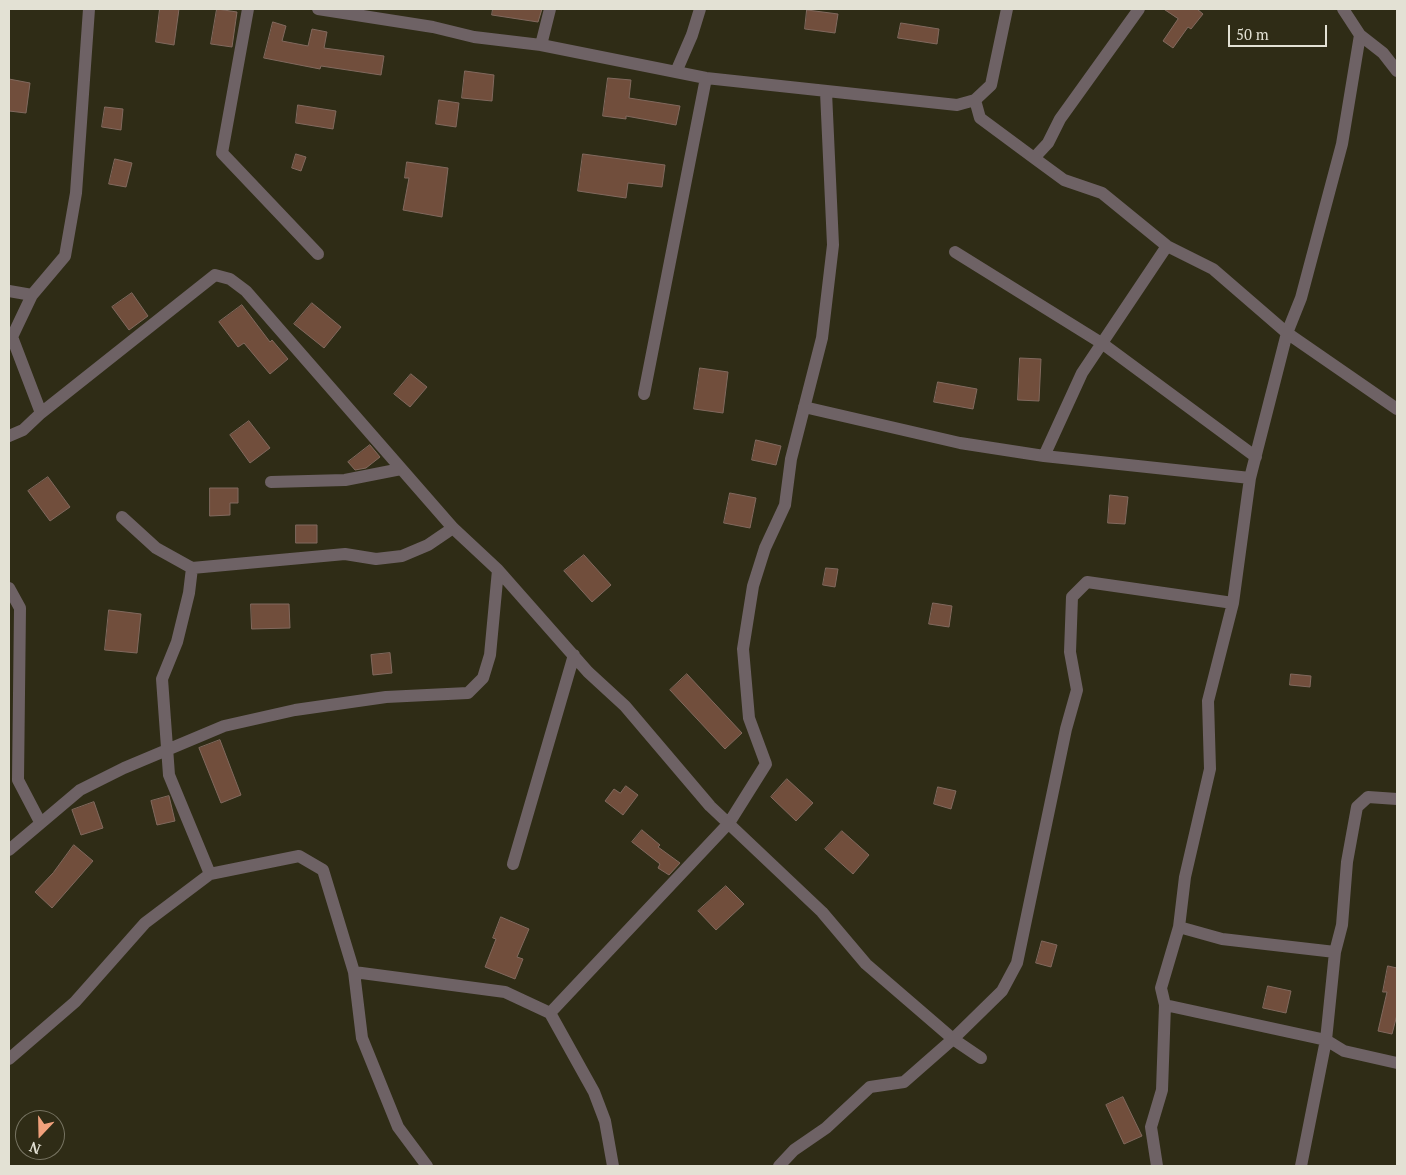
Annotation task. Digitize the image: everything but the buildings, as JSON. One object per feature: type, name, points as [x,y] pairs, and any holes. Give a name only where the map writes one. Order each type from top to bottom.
[{"type":"street","points":[[41,414],[12,337],[32,295],[65,256],[76,194],[89,9]]},
{"type":"street","points":[[248,9],[222,153],[318,254]]},
{"type":"street","points":[[318,9],[397,15],[474,37],[541,45],[706,78],[957,105],[975,100],[991,85],[1007,9]]},
{"type":"street","points":[[541,45],[550,9]]},
{"type":"street","points":[[676,72],[692,35],[700,9]]},
{"type":"street","points":[[1034,158],[1048,143],[1060,119],[1139,9]]},
{"type":"street","points":[[1343,9],[1360,35],[1384,53],[1397,71]]},
{"type":"street","points":[[1157,1166],[1151,1126],[1162,1090],[1165,1005],[1161,988],[1179,927],[1184,877],[1210,769],[1208,701],[1233,603],[1250,478],[1287,333],[1301,298],[1342,144],[1360,35]]},
{"type":"street","points":[[644,394],[706,78]]},
{"type":"street","points":[[550,1013],[729,823],[766,764],[749,718],[743,649],[754,586],[765,548],[784,505],[791,459],[822,338],[833,245],[826,92]]},
{"type":"street","points":[[975,100],[980,118],[1064,180],[1102,193],[1167,246],[1213,268],[1287,333],[1397,409]]},
{"type":"street","points":[[1044,456],[1082,373],[1167,246]]},
{"type":"street","points":[[955,252],[1103,344],[1256,457]]},
{"type":"street","points":[[9,436],[23,430],[215,275],[230,279],[246,291],[453,528],[498,570],[574,655],[625,706],[710,806],[822,912],[866,964],[953,1039],[981,1058]]},
{"type":"street","points":[[9,291],[32,295]]},
{"type":"street","points":[[804,407],[960,443],[1044,456],[1250,478]]},
{"type":"street","points":[[271,482],[345,480],[401,470]]},
{"type":"street","points":[[122,517],[156,548],[192,568],[345,554],[376,559],[402,556],[428,544],[453,528]]},
{"type":"street","points":[[192,568],[189,593],[177,642],[162,679],[169,775],[210,874]]},
{"type":"street","points":[[9,850],[80,790],[124,768],[224,726],[295,710],[386,697],[468,693],[482,678],[490,655],[498,570]]},
{"type":"street","points":[[779,1166],[794,1150],[826,1128],[870,1087],[904,1082],[953,1039],[1002,991],[1017,963],[1066,729],[1077,690],[1070,652],[1072,597],[1087,582],[1233,603]]},
{"type":"street","points":[[9,588],[20,608],[18,780],[40,822]]},
{"type":"street","points":[[9,617],[20,608]]},
{"type":"street","points":[[513,864],[574,655]]},
{"type":"street","points":[[1301,1166],[1326,1040],[1334,952],[1342,924],[1347,862],[1357,807],[1368,796],[1397,799]]},
{"type":"street","points":[[9,1059],[75,1002],[145,922],[210,874],[299,856],[322,870],[354,972],[362,1038],[398,1127],[427,1166]]},
{"type":"street","points":[[1179,927],[1222,939],[1334,952]]},
{"type":"street","points":[[354,972],[505,992],[550,1013],[594,1092],[605,1122],[613,1166]]},
{"type":"street","points":[[1165,1005],[1326,1040],[1344,1051],[1397,1063]]}]
